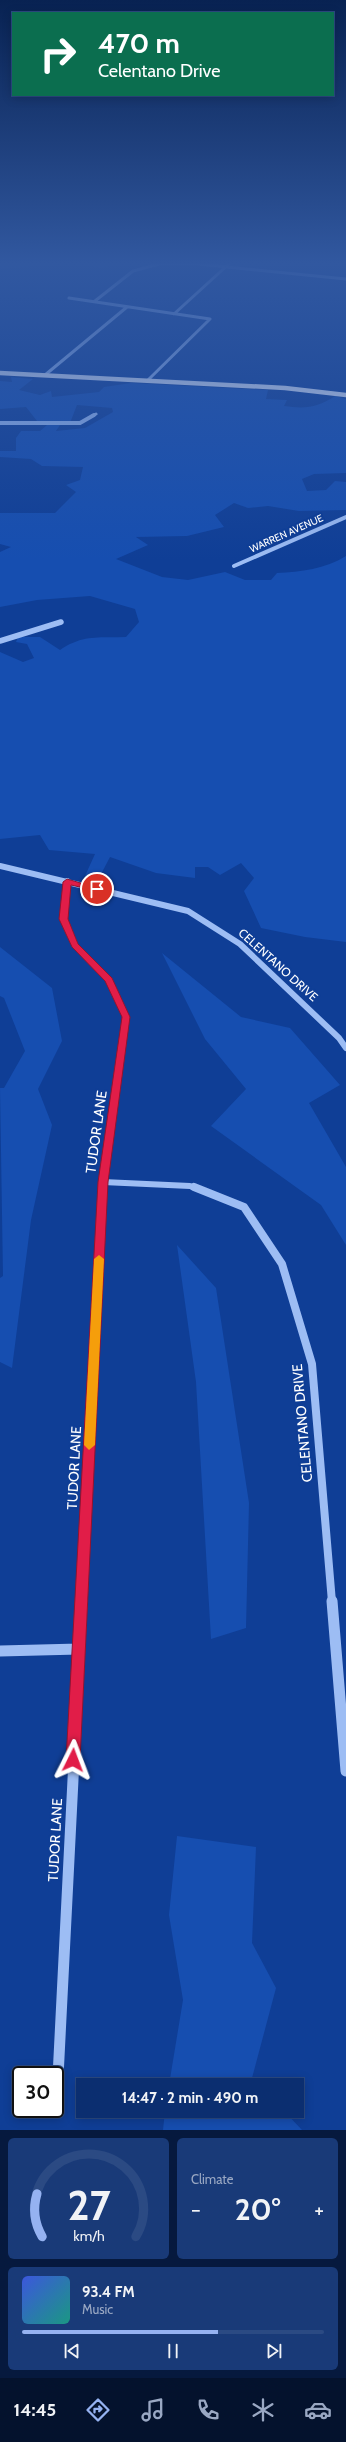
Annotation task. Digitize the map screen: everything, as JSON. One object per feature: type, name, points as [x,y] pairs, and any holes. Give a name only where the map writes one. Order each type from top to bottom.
[{"type":"main road","points":[[0,373],[285,388],[346,395]]},
{"type":"street","points":[[45,375],[61,361]]},
{"type":"street","points":[[146,380],[166,361]]},
{"type":"street","points":[[0,423],[80,423],[96,414]]},
{"type":"street","name":"WARREN AVENUE","points":[[234,566],[346,517]]},
{"type":"street","points":[[0,641],[61,622]]},
{"type":"street","name":"CELENTANO DRIVE","points":[[0,866],[188,911],[240,944],[339,1038],[346,1048]]},
{"type":"street","name":"TUDOR LANE","points":[[59,2066],[103,1182],[126,1017],[109,980],[75,945],[64,919],[67,882]]},
{"type":"street","name":"CELENTANO DRIVE","points":[[103,1182],[190,1186],[244,1207],[282,1264],[312,1364],[346,1771]]},
{"type":"street","points":[[0,1651],[79,1648]]},
{"type":"shaded area","points":[[11,377],[33,379],[19,390],[40,395],[51,391],[52,397],[99,392],[104,387],[131,383],[268,390],[266,399],[287,400],[284,406],[291,407],[311,407],[335,396],[346,399],[346,473],[314,474],[302,479],[307,491],[326,490],[335,481],[346,482],[346,510],[299,511],[268,506],[248,508],[234,503],[215,515],[224,527],[187,536],[136,537],[148,545],[116,559],[162,577],[188,580],[225,572],[245,580],[271,580],[277,573],[313,569],[330,564],[346,556],[346,942],[305,937],[261,928],[244,891],[254,878],[241,863],[220,875],[208,867],[195,867],[195,878],[156,873],[110,857],[99,878],[85,876],[95,854],[49,850],[40,835],[0,839],[0,652],[23,662],[34,658],[27,644],[16,642],[18,637],[40,637],[60,650],[76,641],[84,639],[100,637],[126,637],[139,622],[135,609],[90,596],[37,600],[0,607],[0,552],[11,547],[0,544],[0,513],[55,513],[76,492],[66,485],[80,480],[83,467],[42,466],[31,459],[0,457],[0,451],[16,451],[16,438],[21,431],[40,431],[47,425],[60,425],[56,431],[85,428],[113,412],[112,408],[77,405],[70,423],[37,421],[26,407],[0,409],[0,381],[12,382]]},
{"type":"shaded area","points":[[0,947],[52,988],[62,1041],[38,1089],[52,1125],[31,1220],[12,1368],[0,1362],[0,1278],[3,1276],[0,1088],[4,1088],[25,1051],[4,998],[0,996]]},
{"type":"shaded area","points":[[162,953],[241,1017],[290,1028],[340,1085],[309,1103],[346,1167],[346,1245],[321,1205],[211,1126],[246,1089],[205,1039]]},
{"type":"shaded area","points":[[177,1245],[216,1288],[249,1503],[246,1628],[211,1639],[196,1382]]},
{"type":"shaded area","points":[[177,1836],[256,1847],[252,1943],[276,1988],[252,2078],[170,2078],[183,2000],[169,1915]]},
{"type":"shaded area","points":[[164,2118],[291,2118],[302,2130],[163,2130]]},
{"type":"slow traffic","points":[[89,1445],[99,1259]]},
{"type":"route","points":[[73,1760],[103,1182],[126,1017],[109,980],[75,945],[64,919],[67,882],[97,889]]}]
